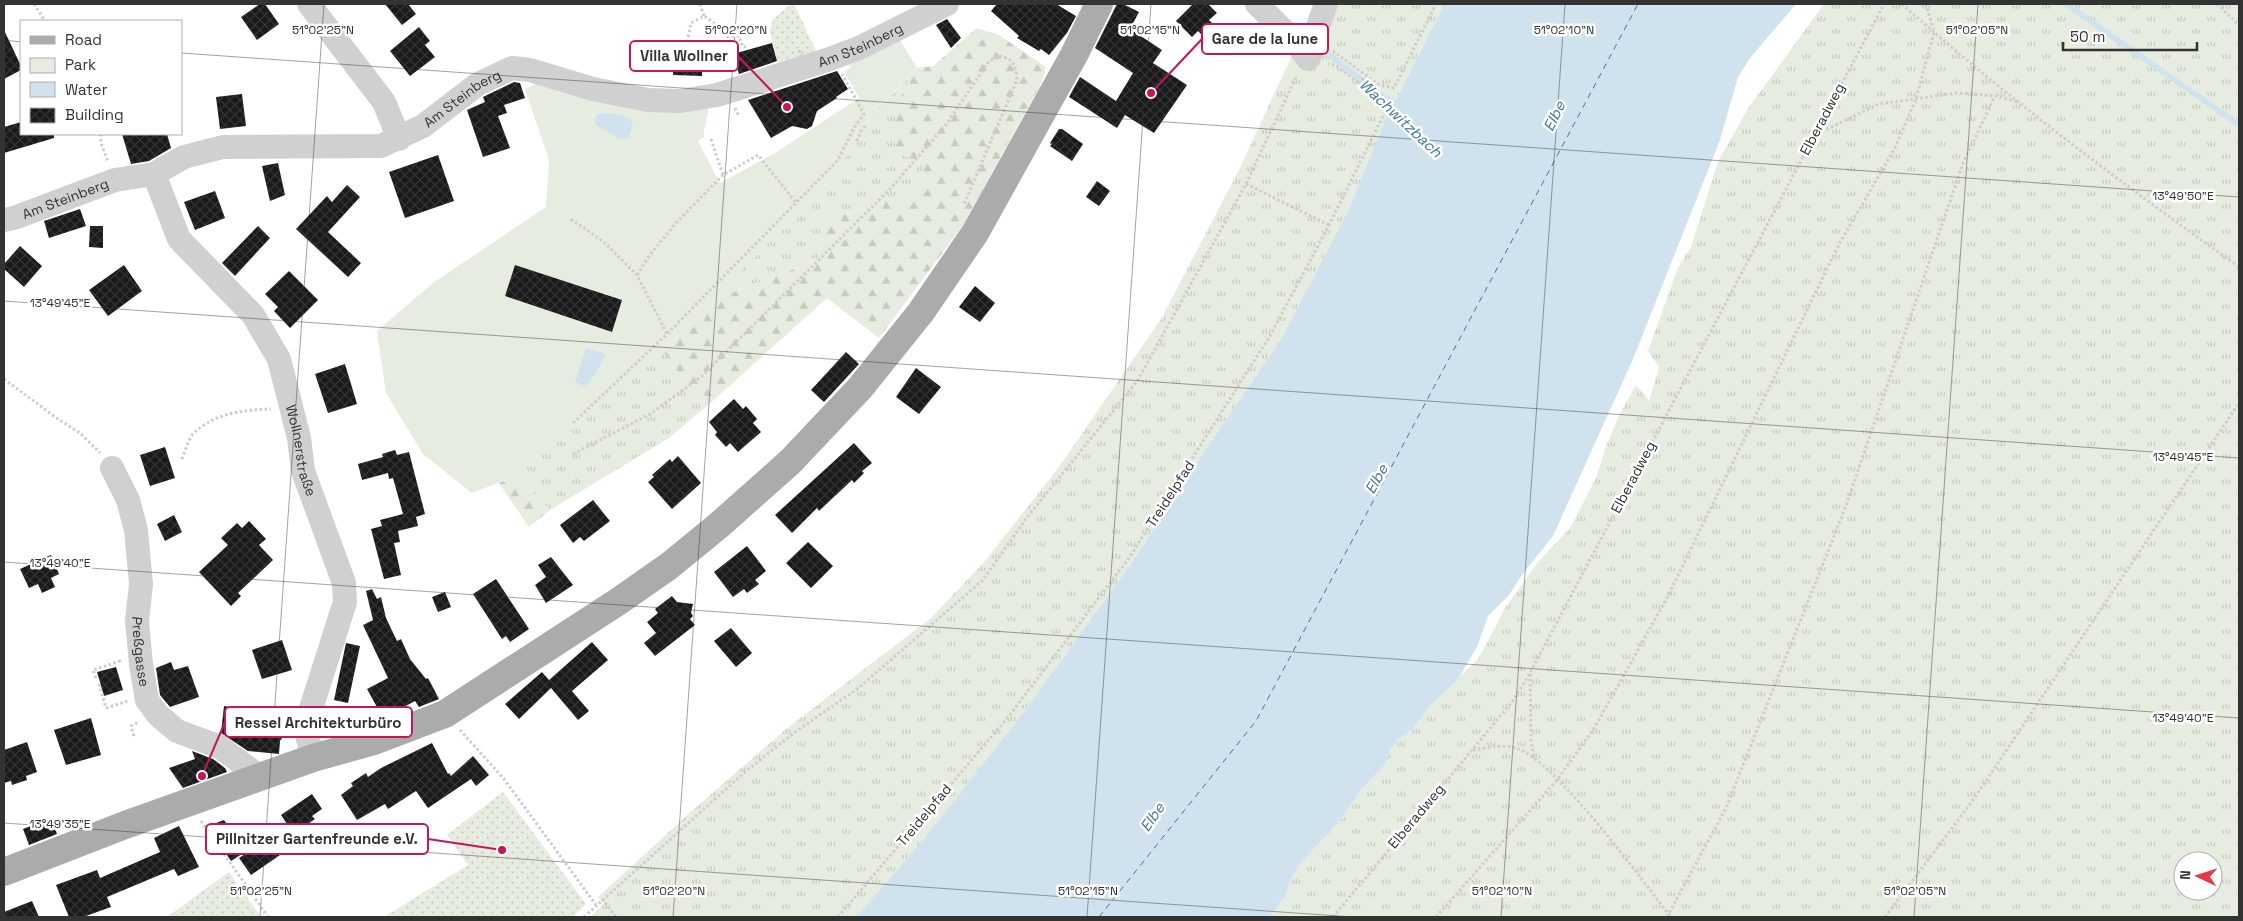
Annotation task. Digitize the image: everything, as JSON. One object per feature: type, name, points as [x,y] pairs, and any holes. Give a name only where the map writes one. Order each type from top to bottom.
[{"type":"main road","points":[[4,872],[260,777],[314,758],[374,741],[445,714],[619,601],[669,566],[718,526],[790,462],[860,388],[921,312],[975,233],[1074,55],[1098,4]]},
{"type":"street","points":[[309,4],[384,102],[399,139]]},
{"type":"street","name":"Am Steinberg","points":[[4,220],[14,218],[115,180],[154,174],[184,157],[223,147],[381,146],[423,126],[478,84],[512,68],[530,70],[593,89],[639,98],[680,101],[717,95],[859,48],[947,4]]},
{"type":"street","points":[[1257,4],[1297,44],[1313,50],[1317,29],[1326,4]]},
{"type":"street","name":"Wollnerstraße","points":[[154,174],[179,239],[253,315],[279,359],[299,438],[304,470],[344,583],[345,602],[308,718],[307,735],[314,758]]},
{"type":"street","name":"Preßgasse","points":[[112,468],[128,500],[136,530],[141,584],[138,621],[141,664],[147,700],[158,715],[178,731],[220,747],[260,777]]},
{"type":"path","points":[[34,4],[44,20]]},
{"type":"path","points":[[700,4],[704,16],[727,37],[739,36],[743,47],[749,46]]},
{"type":"path","points":[[584,917],[745,772],[794,732],[856,690],[983,580],[1025,520],[1138,380],[1246,184],[1300,68],[1313,50],[1366,76],[1379,86],[1394,88],[1436,4]]},
{"type":"path","name":"Elberadweg","points":[[1333,917],[1512,702],[1530,674],[1812,136],[1884,4]]},
{"type":"path","points":[[1902,4],[2109,173],[2239,267]]},
{"type":"path","points":[[1436,917],[1557,780],[1594,727],[1668,596],[1840,244],[1894,150],[1916,99],[1934,32],[1926,4]]},
{"type":"path","points":[[2218,5],[2239,25]]},
{"type":"path","points":[[687,42],[691,23],[704,16]]},
{"type":"path","points":[[799,50],[806,72]]},
{"type":"path","name":"Treidelpfad","points":[[838,917],[1009,716],[1129,558],[1271,334],[1329,225],[1387,108],[1335,65],[1313,50]]},
{"type":"path","points":[[573,454],[650,414],[701,377],[891,188],[945,126],[990,61],[1000,56],[1009,58],[1016,66],[1017,80],[961,210]]},
{"type":"path","points":[[572,422],[667,334],[797,204],[838,160],[854,128],[864,114],[841,73]]},
{"type":"path","points":[[1359,84],[1366,76]]},
{"type":"path","points":[[1812,136],[1879,104],[1957,93],[1995,96],[2021,103]]},
{"type":"path","points":[[1473,750],[1496,746],[1516,748],[1534,758],[1579,803],[1634,868],[1669,917],[1726,808],[1748,753],[1846,506],[1963,163],[1995,96]]},
{"type":"path","points":[[857,141],[867,125]]},
{"type":"path","points":[[854,128],[861,132]]},
{"type":"path","points":[[101,135],[101,143]]},
{"type":"path","points":[[711,139],[723,175]]},
{"type":"path","points":[[637,275],[649,256],[676,224],[723,175],[758,155],[797,204]]},
{"type":"path","points":[[1246,184],[1329,225]]},
{"type":"path","points":[[571,219],[604,242],[637,275],[667,334]]},
{"type":"path","points":[[4,379],[80,433],[95,447],[112,468]]},
{"type":"path","points":[[1885,917],[1971,803],[2239,404]]},
{"type":"path","points":[[182,460],[192,435],[217,417],[247,410],[291,409]]},
{"type":"path","points":[[96,678],[93,670],[120,661],[120,663]]},
{"type":"path","points":[[1530,674],[1531,740],[1534,758]]},
{"type":"path","points":[[98,684],[106,708],[131,700]]},
{"type":"path","points":[[445,714],[504,779],[596,905]]},
{"type":"path","points":[[134,736],[131,726],[137,724]]},
{"type":"path","points":[[188,803],[268,917]]},
{"type":"path","points":[[602,900],[616,917]]},
{"type":"green space","points":[[791,4],[794,4],[816,51],[778,63],[770,32],[773,19]]},
{"type":"green space","points":[[1316,4],[1444,4],[1396,100],[1377,89],[1375,91],[1391,108],[1347,213],[1281,339],[1130,565],[1023,713],[918,846],[856,917],[590,917],[604,903],[598,897],[693,810],[786,729],[931,618],[985,561],[1059,467],[1161,319],[1238,172]]},
{"type":"green space","points":[[1824,4],[2239,4],[2239,917],[1269,917],[1285,897],[1291,879],[1300,864],[1339,822],[1362,789],[1386,763],[1391,748],[1399,739],[1412,730],[1432,704],[1479,658],[1505,608],[1539,561],[1570,528],[1596,478],[1607,444],[1620,414],[1636,385],[1649,401],[1659,367],[1648,351],[1678,268],[1691,247],[1718,162],[1747,110]]},
{"type":"green space","points":[[977,28],[999,35],[1046,67],[1042,82],[963,225],[879,338],[827,298],[715,399],[693,392],[663,351],[711,301],[819,259],[827,217],[861,211],[887,199],[912,205],[925,163],[900,155],[892,135],[898,105],[909,77],[917,68],[933,66]]},
{"type":"green space","points":[[898,37],[917,68],[858,129],[844,162],[823,187],[822,194],[814,202],[809,201],[663,351],[516,476],[472,493],[423,454],[386,393],[377,331],[433,283],[546,207],[549,160],[525,89],[538,83],[708,102],[704,137],[698,141],[720,183],[775,153],[859,98],[844,71],[851,68],[847,61]]},
{"type":"green space","points":[[909,77],[898,105],[925,163],[912,206],[887,199],[861,211],[827,217],[819,259],[711,301],[809,201],[814,202],[823,187],[844,162],[858,129]]},
{"type":"green space","points":[[663,351],[693,392],[715,399],[669,438],[550,510],[516,476]]},
{"type":"green space","points":[[516,476],[550,510],[529,527],[499,483]]},
{"type":"green space","points":[[503,792],[586,904],[573,917],[384,917],[468,865],[447,835]]},
{"type":"green space","points":[[229,872],[261,917],[167,917]]},
{"type":"water","name":"Elbe","points":[[1444,4],[1796,4],[1750,58],[1738,77],[1720,140],[1633,359],[1553,536],[1522,575],[1509,595],[1488,616],[1477,647],[1458,679],[1432,704],[1412,730],[1399,739],[1391,748],[1386,763],[1362,789],[1339,822],[1300,864],[1291,879],[1285,897],[1269,917],[856,917],[918,846],[1023,713],[1130,565],[1281,339],[1347,213],[1390,109],[1375,92],[1377,89],[1396,100]]},
{"type":"water","points":[[604,113],[628,117],[631,120],[633,123],[629,138],[620,139],[596,125],[595,119],[597,115]]},
{"type":"water","points":[[586,348],[606,354],[594,376],[585,386],[575,382]]},
{"type":"building","points":[[260,4],[265,4],[279,24],[257,40],[241,17]]},
{"type":"building","points":[[385,4],[408,4],[416,14],[402,25]]},
{"type":"building","points":[[997,4],[1056,4],[1076,16],[1067,33],[1049,55],[1041,49],[1039,51],[1017,38],[1019,36],[991,11]]},
{"type":"building","points":[[1117,4],[1123,4],[1139,12],[1130,29],[1162,50],[1153,63],[1187,85],[1154,133],[1125,115],[1117,128],[1069,97],[1080,77],[1116,101],[1133,73],[1095,48]]},
{"type":"building","points":[[1193,4],[1208,4],[1217,13],[1209,20],[1213,24],[1202,35],[1198,31],[1192,37],[1176,21]]},
{"type":"building","points":[[947,19],[961,38],[951,48],[936,25]]},
{"type":"building","points":[[419,27],[430,41],[425,45],[435,57],[410,76],[390,51]]},
{"type":"building","points":[[4,30],[20,64],[20,71],[4,79]]},
{"type":"building","points":[[674,41],[703,42],[702,76],[673,75]]},
{"type":"building","points":[[772,43],[777,61],[739,74],[733,54]]},
{"type":"building","points":[[837,71],[848,89],[817,111],[812,126],[807,129],[792,126],[771,138],[748,100]]},
{"type":"building","points":[[514,82],[520,83],[525,98],[504,105],[507,113],[498,116],[510,148],[483,157],[467,110],[485,102],[483,97]]},
{"type":"building","points":[[242,94],[246,126],[220,129],[216,97]]},
{"type":"building","points":[[20,122],[20,135],[54,135],[54,138],[4,153],[4,127]]},
{"type":"building","points":[[1059,129],[1062,129],[1083,144],[1072,161],[1050,146]]},
{"type":"building","points":[[122,135],[167,135],[171,148],[149,161],[131,164]]},
{"type":"building","points":[[438,155],[454,201],[405,218],[389,172]]},
{"type":"building","points":[[278,163],[285,195],[270,201],[262,166]]},
{"type":"building","points":[[1097,181],[1110,191],[1099,206],[1086,197]]},
{"type":"building","points":[[347,185],[360,197],[328,232],[361,263],[348,277],[296,229],[327,196],[332,202]]},
{"type":"building","points":[[215,191],[225,218],[195,230],[184,202]]},
{"type":"building","points":[[80,209],[86,226],[49,238],[44,221]]},
{"type":"building","points":[[90,226],[103,226],[103,248],[89,247]]},
{"type":"building","points":[[258,226],[270,238],[235,276],[222,263]]},
{"type":"building","points":[[20,246],[42,266],[24,287],[4,269],[4,264]]},
{"type":"building","points":[[124,265],[142,291],[108,316],[89,290]]},
{"type":"building","points":[[515,265],[622,300],[612,332],[505,296]]},
{"type":"building","points":[[289,271],[318,300],[290,328],[274,311],[278,307],[265,294]]},
{"type":"building","points":[[975,286],[995,303],[980,322],[959,307]]},
{"type":"building","points":[[846,352],[859,364],[824,402],[811,390]]},
{"type":"building","points":[[345,364],[357,404],[328,413],[315,374]]},
{"type":"building","points":[[916,368],[941,387],[919,414],[896,397]]},
{"type":"building","points":[[734,399],[743,409],[746,406],[757,419],[753,423],[761,432],[738,452],[730,443],[726,447],[715,435],[717,432],[709,422]]},
{"type":"building","points":[[854,443],[872,463],[862,471],[864,473],[854,483],[852,480],[819,511],[817,508],[792,533],[775,515]]},
{"type":"building","points":[[165,447],[175,478],[150,486],[140,455]]},
{"type":"building","points":[[395,450],[397,455],[409,452],[425,514],[416,517],[418,526],[398,531],[400,542],[394,543],[401,575],[384,579],[371,529],[382,526],[380,520],[403,514],[393,478],[389,479],[388,473],[362,480],[358,464],[383,457],[382,454]]},
{"type":"building","points":[[678,456],[701,483],[672,509],[648,482],[654,477],[652,475],[670,459],[672,462]]},
{"type":"building","points":[[593,500],[610,521],[584,541],[580,537],[573,543],[560,525]]},
{"type":"building","points":[[174,515],[182,532],[165,541],[157,524]]},
{"type":"building","points":[[249,521],[266,539],[259,545],[273,560],[238,593],[241,596],[231,606],[199,572],[228,545],[221,538],[237,523],[242,528]]},
{"type":"building","points":[[808,542],[833,566],[811,588],[786,563]]},
{"type":"building","points":[[747,546],[766,571],[755,580],[759,584],[747,593],[744,589],[733,597],[714,572]]},
{"type":"building","points":[[51,555],[59,574],[51,578],[55,587],[42,593],[38,584],[29,588],[20,569]]},
{"type":"building","points":[[551,557],[573,585],[546,603],[535,585],[546,577],[538,565]]},
{"type":"building","points":[[496,579],[529,629],[510,642],[506,636],[502,639],[473,594]]},
{"type":"building","points":[[372,589],[377,599],[381,597],[386,618],[397,641],[401,639],[410,659],[426,679],[428,678],[439,699],[419,707],[415,701],[383,718],[367,689],[388,678],[363,625],[373,620],[366,591]]},
{"type":"building","points":[[445,592],[451,607],[438,612],[432,597]]},
{"type":"building","points":[[672,596],[677,602],[693,604],[691,613],[693,616],[690,619],[695,625],[655,656],[644,643],[656,633],[647,622],[658,613],[655,609]]},
{"type":"building","points":[[731,628],[752,653],[736,667],[714,641]]},
{"type":"building","points":[[282,640],[292,670],[262,679],[252,650]]},
{"type":"building","points":[[592,642],[608,660],[572,691],[589,711],[578,720],[551,688],[519,719],[505,704],[542,672],[549,680]]},
{"type":"building","points":[[346,643],[360,646],[348,703],[334,700]]},
{"type":"building","points":[[171,662],[174,670],[188,666],[199,697],[170,707],[160,695],[156,668]]},
{"type":"building","points":[[116,667],[123,690],[104,696],[97,672]]},
{"type":"building","points":[[224,706],[238,708],[238,711],[240,711],[238,725],[287,731],[280,741],[279,754],[248,751],[221,733]]},
{"type":"building","points":[[91,718],[101,755],[66,765],[54,730]]},
{"type":"building","points":[[27,742],[37,772],[26,776],[27,780],[12,785],[11,781],[4,783],[4,750]]},
{"type":"building","points":[[432,743],[448,774],[451,776],[473,756],[489,775],[476,786],[471,779],[428,808],[416,791],[388,809],[385,804],[357,820],[341,795],[353,786],[351,783],[366,773],[368,777],[381,768]]},
{"type":"building","points":[[192,751],[213,759],[225,768],[227,772],[183,788],[169,768],[195,759]]},
{"type":"building","points":[[312,794],[322,809],[312,816],[315,819],[302,828],[300,824],[291,830],[281,815]]},
{"type":"building","points":[[51,818],[57,834],[29,845],[23,829]]},
{"type":"building","points":[[224,820],[245,852],[231,861],[208,826]]},
{"type":"building","points":[[179,826],[199,867],[178,876],[174,869],[107,897],[111,907],[83,917],[69,917],[56,885],[97,870],[100,878],[160,852],[154,838]]},
{"type":"building","points":[[269,838],[280,855],[251,875],[239,858]]},
{"type":"building","points":[[32,901],[39,917],[4,917],[4,912]]},
{"type":"waterway","points":[[2066,4],[2239,125]]},
{"type":"waterway","name":"Wachwitzbach","points":[[1321,48],[1380,95]]},
{"type":"ferry route","points":[[1099,917],[1256,721],[1638,4]]},
{"type":"place","name":"Gare de la lune","points":[[1151,93]]},
{"type":"place","name":"Villa Wollner","points":[[787,107]]},
{"type":"place","name":"Ressel Architekturbüro","points":[[202,776]]},
{"type":"place","name":"Pillnitzer Gartenfreunde e.V.","points":[[502,850]]}]
